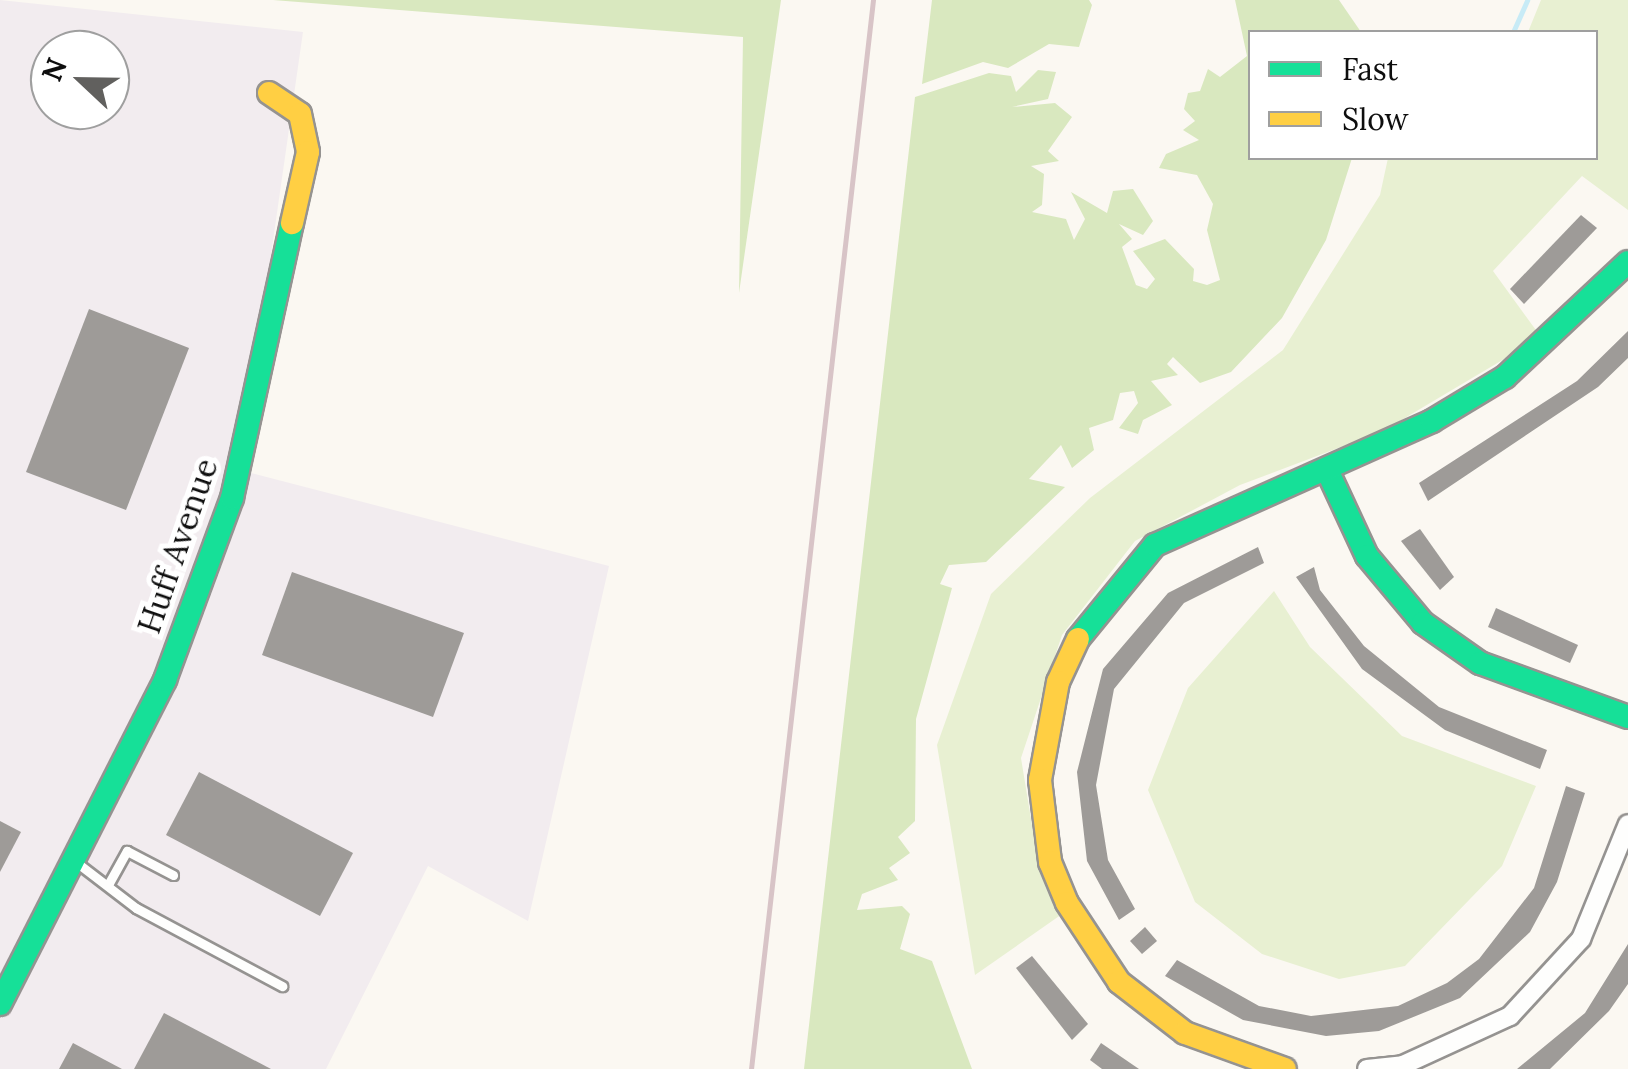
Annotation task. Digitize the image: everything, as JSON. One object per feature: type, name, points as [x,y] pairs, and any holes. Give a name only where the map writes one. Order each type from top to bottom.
[{"type":"street","name":"Huff Avenue","points":[[0,1004],[165,680],[245,452],[308,152],[300,114],[269,93]]},
{"type":"street","points":[[1284,1069],[1185,1033],[1119,982],[1050,862],[1043,732],[1086,622],[1155,544],[1327,470],[1505,378],[1628,262]]},
{"type":"street","points":[[1327,470],[1367,556],[1423,624],[1480,663],[1628,717]]},
{"type":"street","points":[[1368,1069],[1403,1065],[1510,1016],[1581,939],[1628,824]]},
{"type":"lane","points":[[109,883],[127,850],[173,875]]},
{"type":"lane","points":[[75,862],[109,883],[136,908],[282,986]]},
{"type":"shaded area","points":[[0,0],[303,32],[240,470],[609,566],[528,921],[428,866],[326,1069],[0,1069]]},
{"type":"green space","points":[[273,0],[781,0],[739,293],[743,37]]},
{"type":"green space","points":[[932,0],[1089,0],[1092,5],[1079,47],[1049,44],[1008,68],[983,62],[922,84]]},
{"type":"green space","points":[[1235,0],[1339,0],[1360,30],[1248,30],[1248,160],[1351,160],[1326,240],[1282,318],[1231,372],[1200,383],[1173,357],[1167,364],[1178,375],[1151,381],[1172,405],[1143,420],[1138,434],[1119,428],[1138,403],[1134,391],[1120,393],[1113,420],[1089,428],[1094,450],[1072,468],[1061,445],[1029,479],[1065,487],[986,562],[949,565],[940,584],[952,588],[916,719],[915,821],[898,837],[910,853],[889,868],[898,880],[862,894],[857,910],[902,906],[910,914],[900,949],[932,961],[972,1069],[804,1069],[915,97],[989,73],[1011,76],[1016,92],[1038,70],[1056,72],[1048,99],[1012,107],[1055,103],[1072,117],[1048,151],[1059,161],[1031,166],[1044,174],[1042,205],[1032,212],[1066,219],[1074,240],[1085,219],[1071,192],[1107,213],[1113,191],[1133,189],[1153,221],[1143,235],[1119,224],[1132,239],[1122,247],[1136,285],[1147,289],[1155,279],[1133,251],[1165,239],[1194,269],[1193,281],[1207,285],[1220,280],[1207,230],[1213,204],[1197,175],[1159,168],[1166,154],[1199,140],[1183,130],[1195,121],[1184,109],[1188,93],[1200,91],[1208,69],[1220,77],[1247,56]]},
{"type":"green space","points":[[1541,0],[1628,0],[1628,210],[1582,176],[1493,271],[1541,337],[1383,431],[1240,485],[1135,541],[1062,635],[1021,758],[1039,868],[1065,912],[975,975],[937,745],[991,594],[1090,498],[1283,350],[1380,195],[1388,160],[1598,160],[1598,30],[1529,30]]},
{"type":"green space","points":[[1274,591],[1310,647],[1402,736],[1536,786],[1502,866],[1405,966],[1339,979],[1262,954],[1195,902],[1148,790],[1188,688]]},
{"type":"building","points":[[1581,215],[1597,228],[1524,304],[1510,289]]},
{"type":"building","points":[[89,309],[189,348],[126,510],[26,472]]},
{"type":"building","points":[[1628,331],[1628,358],[1598,387],[1428,501],[1419,483],[1577,381]]},
{"type":"building","points":[[1420,529],[1454,577],[1440,590],[1401,541]]},
{"type":"building","points":[[1258,547],[1264,563],[1184,603],[1114,689],[1096,785],[1108,860],[1135,909],[1119,920],[1087,861],[1077,772],[1103,669],[1168,593]]},
{"type":"building","points":[[1314,567],[1320,590],[1364,646],[1439,707],[1547,750],[1540,769],[1445,730],[1362,669],[1296,577]]},
{"type":"building","points":[[292,572],[464,633],[433,717],[262,655]]},
{"type":"building","points":[[1496,608],[1578,645],[1570,663],[1488,627]]},
{"type":"building","points":[[199,772],[353,853],[320,916],[166,835]]},
{"type":"building","points":[[1566,786],[1585,793],[1557,882],[1530,932],[1460,998],[1379,1031],[1326,1036],[1243,1020],[1165,976],[1177,960],[1259,1006],[1311,1016],[1398,1006],[1447,983],[1479,959],[1534,888]]},
{"type":"building","points":[[0,821],[21,832],[0,872]]},
{"type":"building","points":[[1145,927],[1157,941],[1142,954],[1130,941]]},
{"type":"building","points":[[1628,944],[1628,984],[1609,1011],[1550,1069],[1517,1069],[1585,1013]]},
{"type":"building","points":[[1032,956],[1088,1024],[1072,1040],[1016,968]]},
{"type":"building","points":[[164,1013],[271,1069],[134,1069]]},
{"type":"building","points":[[73,1043],[122,1069],[59,1069]]},
{"type":"building","points":[[1101,1043],[1139,1069],[1102,1069],[1090,1060]]},
{"type":"waterway","points":[[1514,30],[1527,0]]},
{"type":"railway","points":[[751,1069],[873,0]]},
{"type":"traffic: fast","points":[[0,1004],[165,680],[232,498],[292,223]]},
{"type":"traffic: fast","points":[[1078,639],[1155,545],[1432,421],[1505,377],[1628,262]]},
{"type":"traffic: fast","points":[[1327,470],[1367,556],[1423,623],[1480,663],[1628,717]]},
{"type":"traffic: slow","points":[[269,93],[300,114],[308,152],[292,223]]},
{"type":"traffic: slow","points":[[1078,639],[1058,682],[1040,780],[1050,862],[1067,903],[1119,982],[1185,1033],[1285,1069]]}]
